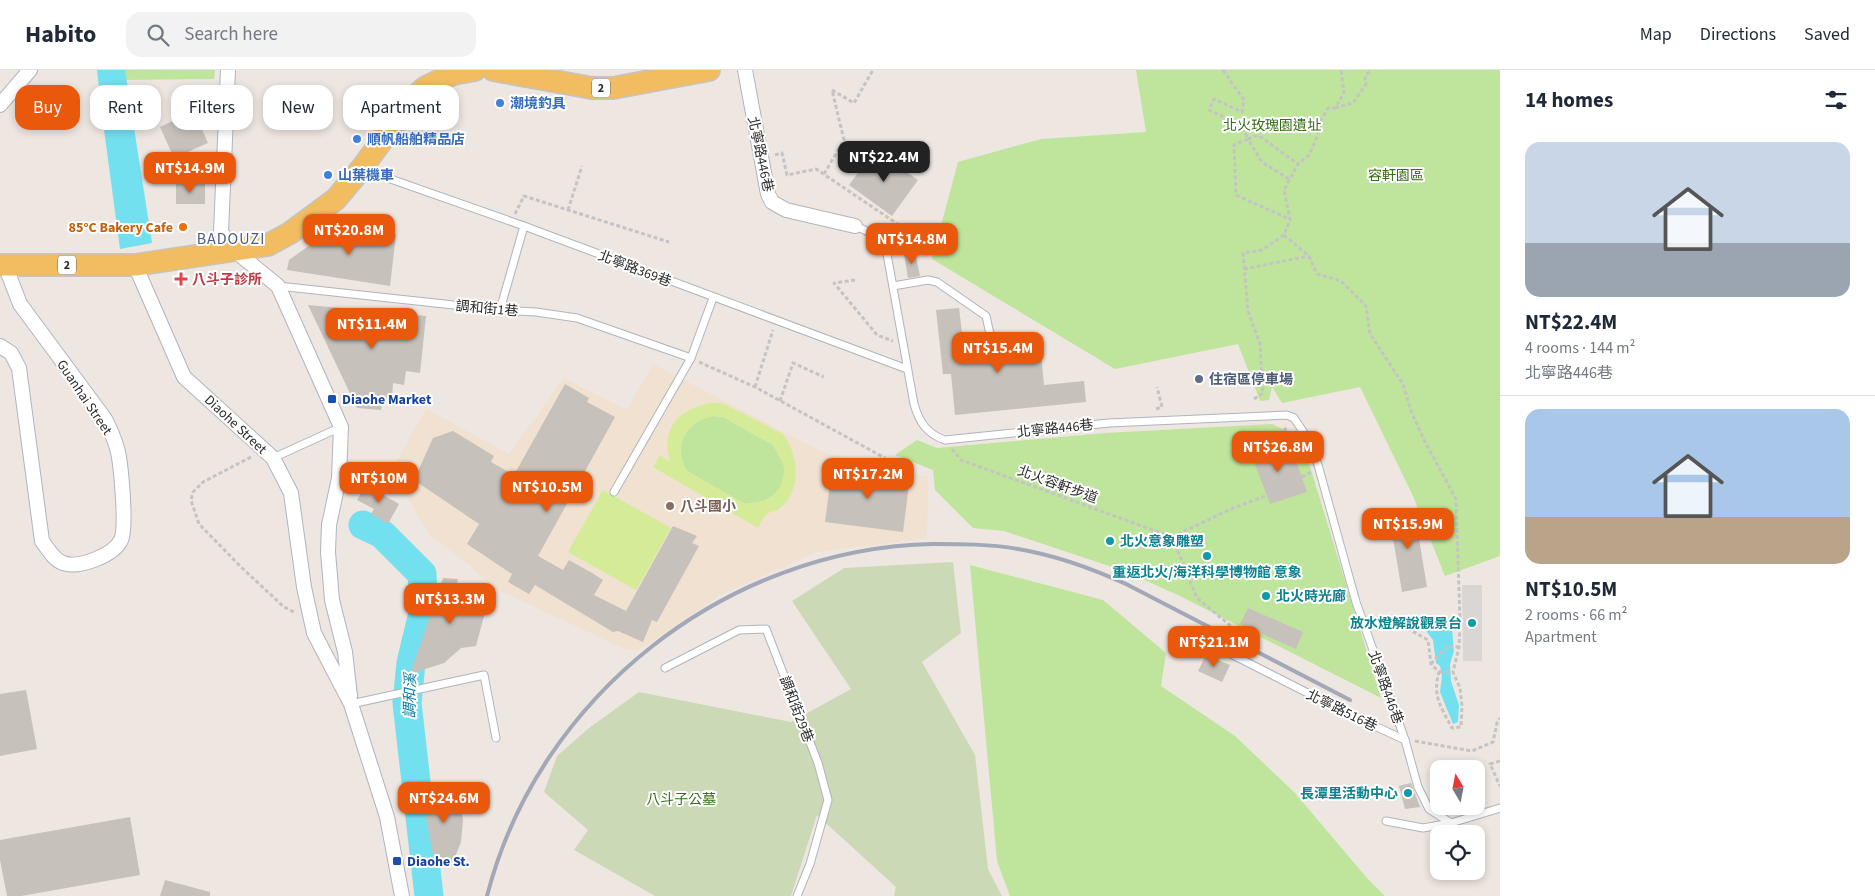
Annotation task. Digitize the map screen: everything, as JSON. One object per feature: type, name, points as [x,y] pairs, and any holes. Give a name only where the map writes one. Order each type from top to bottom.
[{"type":"main road","name":"2","points":[[3,265],[134,265],[268,244],[290,233],[336,199],[362,168],[413,98],[434,82],[466,71],[475,70]]},
{"type":"main road","name":"2","points":[[493,70],[592,88],[613,88],[709,70]]},
{"type":"street","points":[[0,105],[30,70]]},
{"type":"street","name":"Diaohe Street","points":[[228,70],[221,232],[234,250],[278,286],[341,427],[338,478],[328,552],[332,600],[345,652],[351,704]]},
{"type":"street","name":"北寧路446巷","points":[[745,70],[768,194],[772,202],[780,208],[855,226]]},
{"type":"street","name":"Guanhai Street","points":[[0,346],[12,353],[20,368],[42,541],[53,555],[63,563],[78,565],[91,561],[115,548],[122,540],[121,466],[117,449],[112,434],[104,420],[20,304],[3,265]]},
{"type":"street","name":"Diaohe Street","points":[[134,265],[184,377],[269,454],[291,493],[304,587],[314,633],[351,704],[387,816],[402,896]]},
{"type":"lane","name":"北寧路369巷","points":[[362,168],[512,221],[713,298],[776,319],[907,369]]},
{"type":"lane","points":[[500,310],[524,226]]},
{"type":"lane","name":"北寧路446巷","points":[[855,226],[876,236],[883,244],[887,254],[915,409],[921,422],[936,437],[945,440],[1109,423],[1287,415],[1294,418],[1308,439],[1318,468],[1356,602],[1404,740]]},
{"type":"lane","points":[[893,286],[928,280],[943,285],[986,316],[992,343]]},
{"type":"lane","name":"調和街1巷","points":[[278,286],[500,310],[536,312],[577,318],[690,358]]},
{"type":"lane","points":[[614,492],[690,358],[713,298]]},
{"type":"lane","points":[[269,454],[341,427]]},
{"type":"lane","name":"調和街29巷","points":[[665,668],[739,630],[766,629],[818,764],[828,800],[810,864],[797,896]]},
{"type":"lane","name":"北寧路516巷","points":[[1217,647],[1404,740]]},
{"type":"lane","points":[[351,704],[484,675],[496,738]]},
{"type":"lane","points":[[1404,740],[1418,787],[1428,809],[1451,823]]},
{"type":"lane","points":[[1386,821],[1423,828],[1451,823],[1500,808]]},
{"type":"path","points":[[824,175],[844,140],[832,90],[854,103],[873,70]]},
{"type":"path","points":[[1223,70],[1244,100],[1242,112],[1214,99],[1209,110],[1241,125],[1262,162],[1289,179]]},
{"type":"path","points":[[1335,108],[1344,93],[1341,70]]},
{"type":"path","points":[[1254,398],[1263,394],[1260,344],[1248,311],[1243,253],[1262,250],[1284,236],[1290,220],[1284,190],[1289,179],[1298,164],[1309,155],[1317,137],[1321,120],[1328,108],[1353,103],[1366,84],[1365,76],[1371,70]]},
{"type":"path","points":[[1290,220],[1236,194],[1234,145],[1258,135],[1298,164]]},
{"type":"path","points":[[761,159],[782,153],[787,175],[816,169],[908,231],[887,254]]},
{"type":"path","points":[[568,210],[582,166]]},
{"type":"path","points":[[512,221],[524,196],[669,242]]},
{"type":"path","points":[[1284,236],[1309,256],[1317,274],[1341,281],[1366,306],[1370,334],[1403,384],[1411,411],[1423,438],[1456,500],[1460,597],[1459,646],[1452,672],[1460,688],[1462,706],[1461,727],[1452,728],[1437,700],[1435,685],[1439,672]]},
{"type":"path","points":[[1244,270],[1309,256]]},
{"type":"path","points":[[855,280],[834,283],[877,335],[903,344]]},
{"type":"path","points":[[755,387],[776,319]]},
{"type":"path","points":[[690,358],[755,387],[885,458]]},
{"type":"path","points":[[780,401],[794,363],[824,377]]},
{"type":"path","points":[[1268,495],[1282,454],[1287,415]]},
{"type":"path","name":"北火容軒步道","points":[[945,440],[961,460],[1172,537]]},
{"type":"path","points":[[269,454],[203,482],[193,492],[192,500],[198,524],[284,607],[311,620]]},
{"type":"path","points":[[1231,626],[1196,598],[1172,537],[1231,509],[1268,495],[1318,468]]},
{"type":"path","points":[[1398,623],[1428,640],[1431,664],[1439,672],[1452,672]]},
{"type":"path","points":[[1431,664],[1447,646],[1459,646]]},
{"type":"path","points":[[1404,740],[1472,751],[1493,742],[1500,718]]},
{"type":"path","points":[[1500,761],[1490,764],[1500,786]]},
{"type":"shaded area","name":"八斗國小","points":[[653,364],[824,453],[928,477],[927,538],[817,552],[720,595],[644,647],[635,651],[625,649],[492,587],[468,564],[429,534],[391,471],[426,409],[509,454],[564,378],[627,410]]},
{"type":"shaded area","name":"放水燈解說觀景台","points":[[1462,585],[1482,585],[1482,661],[1463,661]]},
{"type":"green space","points":[[119,70],[215,70],[214,79],[119,80]]},
{"type":"green space","points":[[1136,70],[1500,70],[1500,556],[1445,576],[1413,496],[1360,387],[1282,403],[1272,387],[1269,400],[1260,401],[1238,344],[1115,369],[932,259],[958,162],[1041,139],[1146,132]]},
{"type":"green space","points":[[722,403],[783,434],[788,443],[795,462],[796,472],[792,492],[780,508],[766,515],[758,528],[653,467],[660,455],[670,462],[668,439],[670,430],[681,415],[700,406]],"holes":[[[712,416],[723,417],[773,445],[783,463],[785,470],[781,486],[775,494],[764,501],[745,504],[687,471],[681,452],[684,436],[688,430],[703,419]]]},
{"type":"green space","points":[[712,416],[723,417],[773,445],[785,470],[781,486],[775,494],[764,501],[745,504],[687,471],[681,452],[684,436],[695,424]]},
{"type":"green space","points":[[1272,424],[1294,434],[1307,457],[1381,698],[1180,596],[1127,572],[1004,531],[973,528],[935,490],[933,470],[895,455],[917,440],[937,448],[1105,433]]},
{"type":"green space","points":[[603,490],[671,528],[636,590],[568,552]]},
{"type":"green space","name":"八斗子公墓","points":[[953,562],[961,633],[922,662],[975,755],[988,869],[1002,896],[894,896],[896,887],[817,815],[791,896],[655,896],[574,850],[588,830],[544,792],[557,756],[589,728],[639,692],[791,722],[851,689],[792,601],[844,568]]},
{"type":"green space","points":[[970,565],[1103,600],[1166,653],[1161,686],[1235,736],[1295,793],[1366,877],[1385,896],[1010,896],[997,861]]},
{"type":"water","points":[[97,70],[125,70],[127,85],[99,85]]},
{"type":"water","points":[[104,130],[134,130],[152,243],[120,249]]},
{"type":"water","points":[[1443,617],[1451,618],[1454,651],[1450,664],[1451,681],[1459,705],[1458,722],[1453,724],[1440,692],[1442,676],[1440,666],[1436,663],[1433,640],[1426,631],[1432,621]]},
{"type":"building","points":[[171,122],[171,130],[202,130],[208,143],[174,158],[161,127]]},
{"type":"building","points":[[875,150],[918,180],[892,216],[849,185]]},
{"type":"building","points":[[176,183],[205,183],[205,204],[176,204]]},
{"type":"building","points":[[338,225],[396,234],[390,286],[287,270],[289,260]]},
{"type":"building","points":[[915,252],[920,276],[908,278],[904,254]]},
{"type":"building","points":[[308,305],[426,316],[420,373],[406,371],[404,385],[393,383],[392,398],[383,398],[381,410],[357,408]]},
{"type":"building","points":[[959,308],[964,350],[1040,343],[1044,385],[1084,381],[1086,402],[955,415],[951,374],[943,374],[936,310]]},
{"type":"building","points":[[565,384],[589,398],[587,402],[615,417],[538,556],[563,570],[569,560],[592,573],[603,580],[594,595],[626,611],[673,526],[697,536],[692,543],[699,546],[657,622],[652,620],[643,642],[618,631],[613,632],[535,585],[529,594],[508,582],[512,574],[467,544],[479,524],[414,480],[433,438],[453,431],[494,456],[491,462],[514,475]]},
{"type":"building","points":[[1247,443],[1294,455],[1307,492],[1270,504]]},
{"type":"building","points":[[832,468],[910,477],[903,532],[825,522]]},
{"type":"building","points":[[366,485],[399,504],[388,524],[371,514],[374,509],[357,500]]},
{"type":"building","points":[[1414,509],[1427,587],[1402,592],[1389,514]]},
{"type":"building","points":[[443,578],[458,579],[457,584],[467,587],[474,598],[487,605],[476,646],[461,648],[444,663],[410,674]]},
{"type":"building","points":[[1248,608],[1303,632],[1296,649],[1240,624]]},
{"type":"building","points":[[1206,655],[1230,665],[1222,682],[1198,671]]},
{"type":"building","points":[[26,690],[37,749],[0,756],[0,694]]},
{"type":"building","name":"長潭里活動中心","points":[[1411,783],[1420,807],[1405,809],[1399,786]]},
{"type":"building","points":[[457,788],[463,820],[461,842],[453,862],[435,866],[422,795]]},
{"type":"building","points":[[130,817],[140,875],[21,896],[7,896],[0,860],[0,840]]},
{"type":"building","points":[[165,880],[210,892],[210,896],[160,896]]},
{"type":"waterway","name":"調和溪","points":[[363,525],[382,534],[422,574],[424,609],[411,663],[407,703],[429,896]]},
{"type":"railway","points":[[487,896],[512,824],[549,757],[596,698],[652,646],[715,604],[784,573],[857,552],[933,544],[965,544],[1007,547],[1059,559],[1126,584],[1350,700]]},
{"type":"place","name":"潮境釣具","points":[[500,103]]},
{"type":"place","name":"順帆船舶精品店","points":[[357,139]]},
{"type":"place","name":"山葉機車","points":[[328,175]]},
{"type":"place","name":"85°C Bakery Cafe","points":[[183,227]]},
{"type":"place","name":"八斗子診所","points":[[181,279]]},
{"type":"place","name":"住宿區停車場","points":[[1199,379]]},
{"type":"place","name":"Diaohe Market","points":[[332,399]]},
{"type":"place","name":"八斗國小","points":[[670,506]]},
{"type":"place","name":"北火意象雕塑","points":[[1110,541]]},
{"type":"place","name":"重返北火/海洋科學博物館 意象","points":[[1207,556]]},
{"type":"place","name":"北火時光廊","points":[[1266,596]]},
{"type":"place","name":"放水燈解說觀景台","points":[[1472,623]]},
{"type":"place","name":"長潭里活動中心","points":[[1408,793]]},
{"type":"place","name":"Diaohe St.","points":[[397,861]]},
{"type":"district","name":"BADOUZI","points":[[231,238]]},
{"type":"park label","name":"北火玫瑰園遺址","points":[[1272,125]]},
{"type":"park label","name":"容軒園區","points":[[1396,175]]}]
